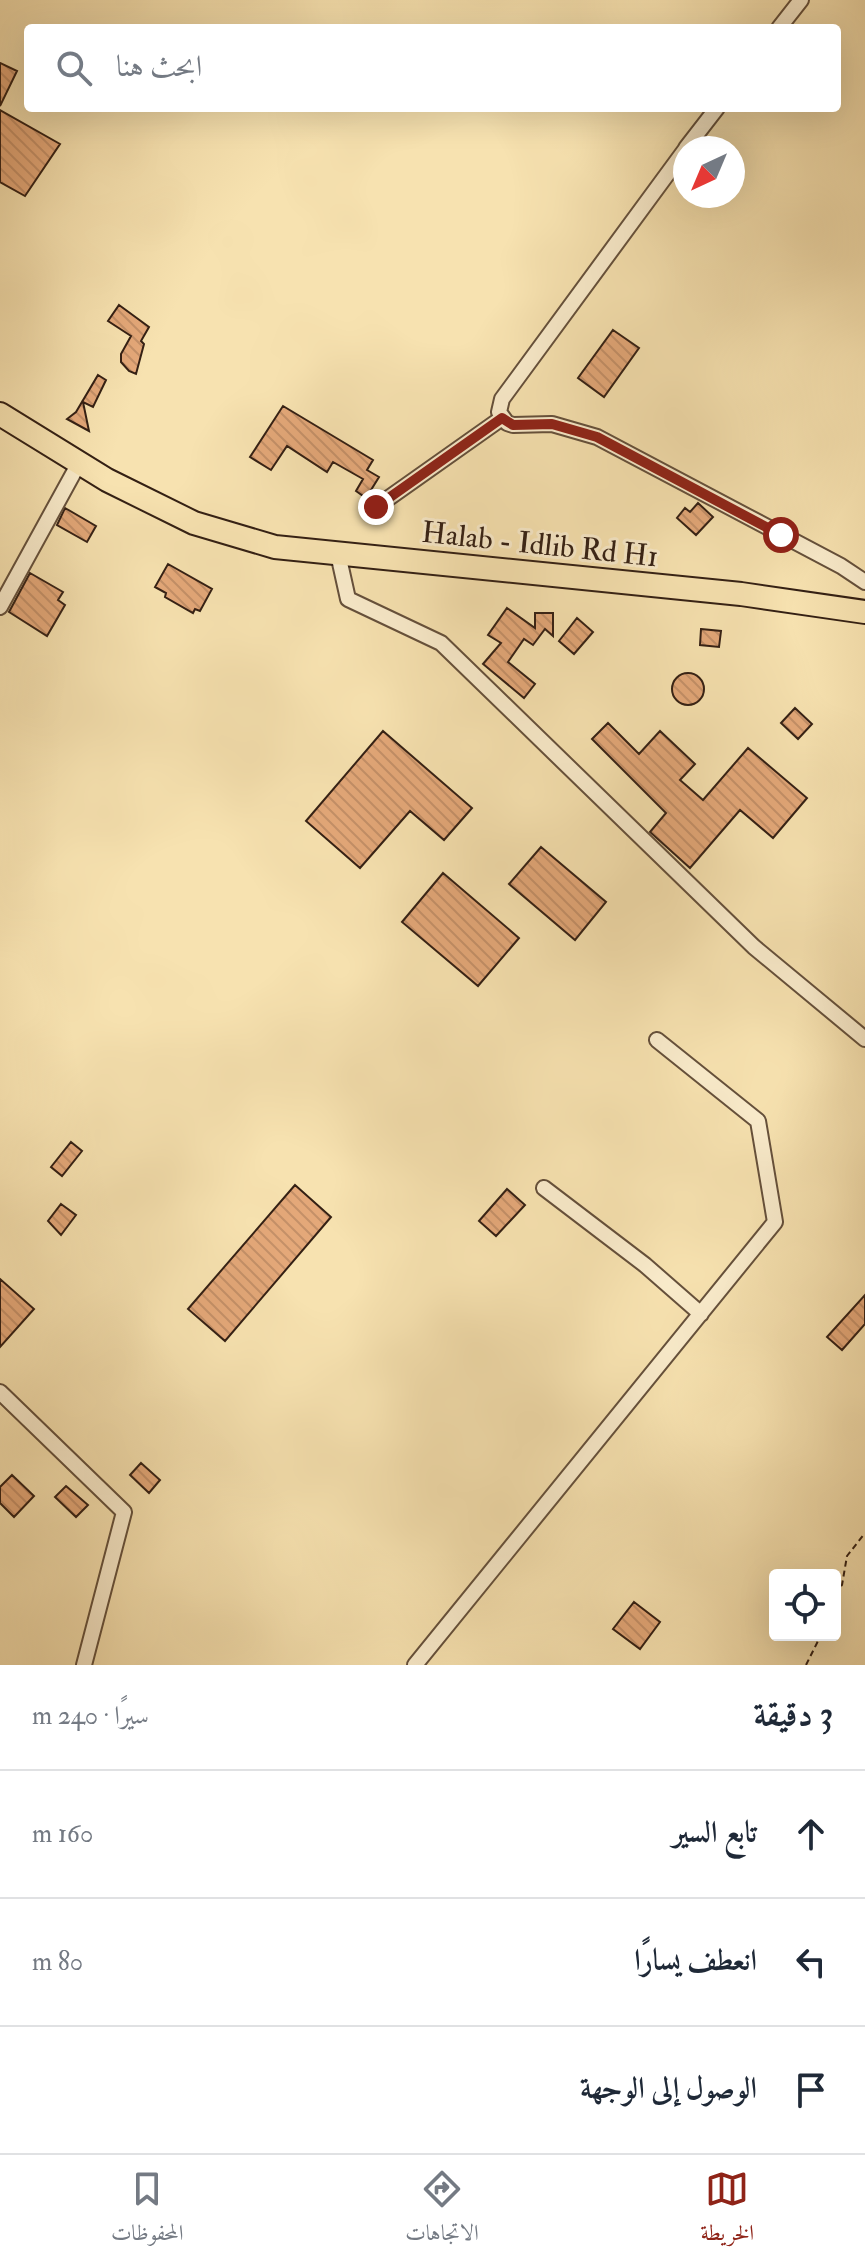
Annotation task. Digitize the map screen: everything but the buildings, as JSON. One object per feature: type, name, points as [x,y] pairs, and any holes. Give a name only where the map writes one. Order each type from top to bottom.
[{"type":"highway","name":"Halab - Idlib Rd H1","points":[[0,414],[107,480],[194,523],[275,547],[741,594],[865,612]]},
{"type":"street","points":[[782,24],[801,0]]},
{"type":"street","points":[[696,136],[714,112]]},
{"type":"street","points":[[673,167],[502,399],[499,412],[513,425],[552,424],[597,437],[841,566],[865,582]]},
{"type":"street","points":[[376,507],[502,418]]},
{"type":"street","points":[[0,607],[79,463]]},
{"type":"street","points":[[338,554],[348,599],[441,643],[754,947],[865,1039]]},
{"type":"street","points":[[415,1665],[775,1222],[758,1121],[657,1040]]},
{"type":"street","points":[[544,1188],[645,1265],[701,1314]]},
{"type":"street","points":[[0,1392],[124,1512],[84,1665]]},
{"type":"path","points":[[841,1586],[847,1556],[865,1533]]},
{"type":"path","points":[[806,1665],[818,1641]]},
{"type":"route","points":[[376,507],[502,418],[513,425],[552,424],[597,437],[781,535]]}]
